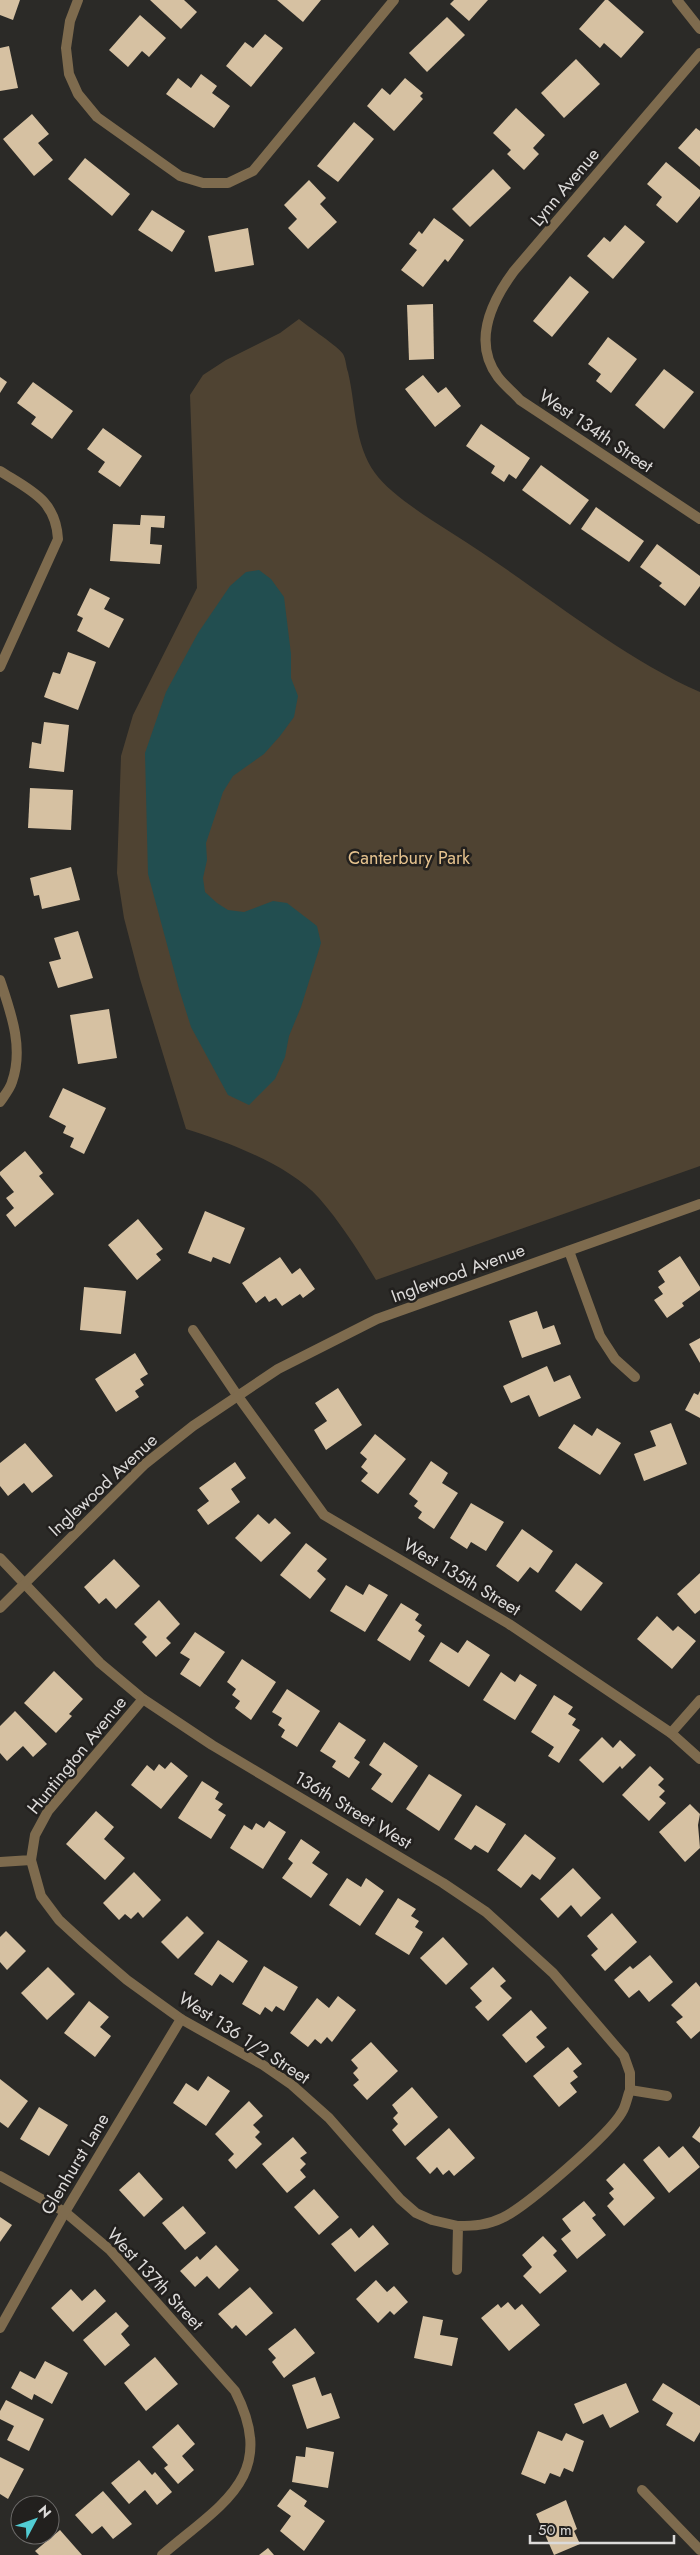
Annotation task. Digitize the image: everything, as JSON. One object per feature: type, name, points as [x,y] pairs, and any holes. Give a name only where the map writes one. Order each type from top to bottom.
[{"type":"street","points":[[78,0],[70,20],[66,48],[68,74],[78,94],[97,117],[134,144],[180,176],[203,183],[228,183],[253,171],[394,0]]},
{"type":"street","points":[[677,0],[700,28]]},
{"type":"street","name":"Lynn Avenue","points":[[488,356],[485,332],[490,309],[499,292],[700,53]]},
{"type":"street","name":"West 134th Street","points":[[488,356],[498,377],[520,400],[700,518]]},
{"type":"street","points":[[0,471],[48,504],[57,521],[58,539],[0,667]]},
{"type":"street","points":[[0,980],[15,1025],[17,1058],[12,1083],[0,1102]]},
{"type":"street","name":"Inglewood Avenue","points":[[0,1608],[145,1464],[193,1426],[278,1369],[377,1319],[700,1204]]},
{"type":"street","points":[[569,1251],[600,1336],[615,1359],[634,1376]]},
{"type":"street","points":[[193,1330],[237,1395]]},
{"type":"street","name":"West 135th Street","points":[[237,1395],[324,1515],[509,1624],[671,1733],[700,1759]]},
{"type":"street","name":"136th Street West","points":[[0,1558],[100,1662],[144,1699],[212,1745],[443,1882],[486,1912],[553,1973],[624,2056],[630,2073],[630,2090]]},
{"type":"street","name":"Huntington Avenue","points":[[31,1860],[35,1835],[48,1811],[144,1699]]},
{"type":"street","points":[[671,1733],[700,1700]]},
{"type":"street","points":[[0,1862],[31,1860]]},
{"type":"street","name":"West 136 1/2 Street","points":[[31,1860],[41,1896],[59,1920],[127,1980],[181,2019],[263,2066],[292,2085],[329,2118],[400,2199],[416,2212],[432,2220],[458,2226],[477,2226],[501,2219],[520,2208],[610,2129],[623,2111],[630,2090]]},
{"type":"street","name":"Glenhurst Lane","points":[[0,2328],[65,2212],[181,2019]]},
{"type":"street","points":[[630,2090],[667,2096]]},
{"type":"street","name":"West 137th Street","points":[[0,2176],[65,2212],[110,2250],[235,2391],[246,2412],[252,2436],[250,2458],[244,2476],[230,2496],[162,2555]]},
{"type":"street","points":[[457,2270],[458,2226]]},
{"type":"street","points":[[642,2490],[700,2550]]},
{"type":"green space","name":"Canterbury Park","points":[[299,319],[343,354],[351,385],[359,437],[363,450],[375,473],[384,483],[409,505],[616,645],[644,663],[700,692],[700,1166],[376,1280],[335,1217],[306,1186],[275,1165],[257,1156],[186,1129],[140,979],[124,918],[117,873],[121,756],[133,715],[197,588],[190,395],[203,375],[226,360],[280,333]]},
{"type":"water","points":[[259,570],[271,579],[284,597],[291,654],[291,678],[298,696],[294,717],[280,736],[264,754],[233,776],[223,792],[206,843],[207,860],[203,878],[205,892],[228,910],[244,912],[273,901],[287,903],[317,926],[321,943],[301,1007],[289,1036],[285,1057],[275,1079],[249,1105],[228,1095],[191,1027],[179,989],[148,874],[145,753],[166,692],[198,633],[230,586],[246,572]]},
{"type":"building","points":[[0,0],[20,0],[13,20],[0,15]]},
{"type":"building","points":[[150,0],[184,0],[197,12],[181,29]]},
{"type":"building","points":[[277,0],[321,0],[303,22]]},
{"type":"building","points":[[454,0],[488,0],[469,21],[450,4]]},
{"type":"building","points":[[605,0],[608,0],[644,32],[621,58],[604,43],[600,48],[579,29]]},
{"type":"building","points":[[140,15],[166,38],[149,57],[142,51],[128,67],[109,50]]},
{"type":"building","points":[[447,17],[465,35],[427,72],[409,53]]},
{"type":"building","points":[[265,34],[283,48],[251,87],[226,66],[245,42],[253,48]]},
{"type":"building","points":[[9,46],[18,88],[0,91],[0,48]]},
{"type":"building","points":[[576,59],[600,84],[564,118],[541,93]]},
{"type":"building","points":[[201,74],[217,86],[212,93],[230,106],[214,128],[166,94],[178,78],[191,88]]},
{"type":"building","points":[[405,78],[423,93],[420,96],[423,99],[394,131],[367,106],[382,88],[390,95]]},
{"type":"building","points":[[516,108],[545,135],[533,148],[539,154],[524,170],[507,154],[511,150],[493,133]]},
{"type":"building","points":[[32,114],[49,134],[38,143],[53,160],[34,176],[3,139]]},
{"type":"building","points":[[354,122],[374,139],[338,182],[317,166]]},
{"type":"building","points":[[696,128],[700,131],[700,167],[678,148]]},
{"type":"building","points":[[85,158],[130,194],[112,216],[68,179]]},
{"type":"building","points":[[666,162],[700,190],[700,196],[677,223],[656,205],[662,197],[647,184]]},
{"type":"building","points":[[493,169],[511,188],[470,227],[452,209]]},
{"type":"building","points":[[309,180],[326,198],[320,204],[337,222],[308,249],[288,228],[297,219],[284,205]]},
{"type":"building","points":[[152,210],[185,231],[172,252],[138,230]]},
{"type":"building","points":[[434,218],[464,240],[448,262],[445,259],[423,287],[401,270],[417,250],[409,244],[419,231],[422,234]]},
{"type":"building","points":[[625,225],[645,242],[613,279],[587,256],[604,237],[610,242]]},
{"type":"building","points":[[248,228],[254,265],[215,272],[208,236]]},
{"type":"building","points":[[570,276],[589,292],[552,337],[533,321]]},
{"type":"building","points":[[433,304],[434,359],[409,360],[407,305]]},
{"type":"building","points":[[608,337],[637,359],[611,393],[596,381],[601,374],[588,364]]},
{"type":"building","points":[[664,369],[694,392],[664,429],[635,405]]},
{"type":"building","points":[[423,375],[438,393],[446,387],[461,406],[435,427],[405,389]]},
{"type":"building","points":[[0,377],[7,382],[0,393]]},
{"type":"building","points":[[33,382],[73,411],[52,439],[31,424],[36,417],[17,403]]},
{"type":"building","points":[[481,424],[530,458],[516,479],[509,474],[504,482],[491,473],[495,466],[466,446]]},
{"type":"building","points":[[103,428],[142,456],[120,487],[98,472],[105,462],[87,449]]},
{"type":"building","points":[[541,465],[589,500],[570,525],[522,490]]},
{"type":"building","points":[[596,507],[644,541],[629,562],[581,529]]},
{"type":"building","points":[[141,515],[165,516],[164,528],[151,527],[150,544],[162,545],[160,564],[110,561],[113,524],[140,525]]},
{"type":"building","points":[[657,544],[700,576],[700,586],[685,606],[659,586],[662,583],[640,567]]},
{"type":"building","points":[[90,588],[110,598],[104,609],[124,619],[109,648],[77,631],[83,618],[77,615]]},
{"type":"building","points":[[68,652],[96,662],[78,710],[44,697],[53,672],[60,674]]},
{"type":"building","points":[[44,722],[69,725],[64,772],[29,768],[32,742],[41,744]]},
{"type":"building","points":[[30,788],[73,790],[71,830],[28,828]]},
{"type":"building","points":[[71,867],[80,900],[42,909],[39,895],[34,896],[30,878]]},
{"type":"building","points":[[78,931],[93,978],[58,988],[49,962],[61,959],[54,938]]},
{"type":"building","points":[[109,1009],[117,1058],[78,1064],[70,1015]]},
{"type":"building","points":[[63,1088],[106,1108],[84,1154],[70,1147],[74,1138],[63,1133],[66,1126],[49,1117]]},
{"type":"building","points":[[25,1151],[43,1173],[39,1176],[54,1194],[15,1227],[6,1215],[14,1208],[6,1198],[14,1192],[0,1175],[0,1172]]},
{"type":"building","points":[[205,1211],[245,1228],[230,1264],[213,1257],[211,1262],[188,1253]]},
{"type":"building","points":[[138,1219],[163,1249],[156,1254],[161,1260],[137,1280],[108,1245]]},
{"type":"building","points":[[680,1256],[700,1287],[700,1290],[682,1303],[684,1306],[667,1318],[654,1300],[663,1294],[658,1287],[665,1282],[658,1271]]},
{"type":"building","points":[[280,1257],[292,1274],[300,1268],[315,1289],[303,1298],[300,1294],[282,1306],[276,1298],[269,1302],[265,1296],[256,1303],[242,1283]]},
{"type":"building","points":[[84,1287],[126,1291],[121,1334],[80,1330]]},
{"type":"building","points":[[537,1311],[543,1329],[554,1325],[561,1344],[522,1358],[509,1321]]},
{"type":"building","points":[[700,1338],[700,1363],[689,1344]]},
{"type":"building","points":[[135,1353],[148,1374],[140,1379],[144,1385],[135,1391],[139,1397],[116,1412],[95,1379]]},
{"type":"building","points":[[547,1366],[554,1382],[570,1375],[581,1398],[539,1417],[529,1395],[511,1403],[503,1386]]},
{"type":"building","points":[[338,1388],[362,1425],[326,1450],[314,1430],[327,1421],[315,1403]]},
{"type":"building","points":[[700,1391],[700,1418],[685,1410],[694,1393],[698,1395]]},
{"type":"building","points":[[671,1423],[687,1464],[644,1481],[634,1454],[656,1446],[650,1431]]},
{"type":"building","points":[[574,1424],[592,1436],[597,1428],[621,1443],[600,1475],[558,1448]]},
{"type":"building","points":[[375,1434],[406,1459],[378,1494],[361,1481],[368,1473],[361,1467],[367,1459],[360,1453]]},
{"type":"building","points":[[25,1443],[53,1476],[32,1493],[24,1483],[8,1496],[0,1486],[0,1463]]},
{"type":"building","points":[[431,1461],[448,1473],[442,1483],[458,1493],[434,1529],[418,1518],[422,1512],[414,1506],[418,1501],[409,1494]]},
{"type":"building","points":[[235,1462],[246,1478],[231,1489],[240,1502],[208,1525],[197,1510],[209,1501],[199,1488]]},
{"type":"building","points":[[471,1503],[504,1522],[486,1551],[471,1542],[467,1549],[450,1538]]},
{"type":"building","points":[[258,1514],[269,1524],[275,1518],[291,1533],[261,1562],[235,1538]]},
{"type":"building","points":[[522,1529],[553,1551],[538,1573],[530,1567],[518,1582],[496,1566]]},
{"type":"building","points":[[306,1543],[327,1559],[317,1571],[326,1579],[310,1599],[280,1575]]},
{"type":"building","points":[[114,1559],[140,1586],[116,1609],[106,1598],[99,1604],[84,1587]]},
{"type":"building","points":[[576,1563],[603,1583],[581,1611],[555,1591]]},
{"type":"building","points":[[700,1573],[700,1610],[695,1614],[677,1594]]},
{"type":"building","points":[[369,1584],[388,1595],[365,1632],[330,1611],[346,1585],[363,1595]]},
{"type":"building","points":[[159,1600],[180,1624],[166,1638],[171,1643],[156,1657],[142,1642],[147,1637],[134,1624]]},
{"type":"building","points":[[401,1603],[419,1614],[415,1620],[422,1625],[418,1631],[425,1636],[410,1661],[377,1640]]},
{"type":"building","points":[[657,1616],[673,1631],[678,1626],[696,1641],[672,1669],[637,1639]]},
{"type":"building","points":[[195,1632],[225,1652],[200,1687],[180,1674],[190,1659],[180,1653]]},
{"type":"building","points":[[467,1640],[490,1655],[469,1687],[429,1661],[441,1642],[458,1653]]},
{"type":"building","points":[[242,1659],[276,1682],[251,1720],[235,1708],[240,1701],[232,1695],[236,1689],[227,1682]]},
{"type":"building","points":[[54,1671],[83,1699],[69,1714],[72,1716],[56,1733],[24,1703]]},
{"type":"building","points":[[501,1672],[515,1682],[520,1674],[537,1685],[515,1720],[483,1700]]},
{"type":"building","points":[[287,1689],[320,1711],[297,1747],[281,1737],[285,1730],[278,1725],[282,1718],[272,1712]]},
{"type":"building","points":[[554,1695],[573,1707],[568,1714],[576,1719],[572,1725],[580,1730],[559,1763],[548,1756],[554,1747],[531,1732]]},
{"type":"building","points":[[15,1711],[47,1744],[33,1757],[23,1746],[7,1761],[0,1753],[0,1726]]},
{"type":"building","points":[[339,1722],[366,1740],[354,1758],[360,1762],[349,1778],[332,1767],[336,1761],[320,1751]]},
{"type":"building","points":[[602,1737],[613,1748],[620,1740],[636,1755],[622,1769],[620,1766],[603,1783],[579,1760]]},
{"type":"building","points":[[384,1742],[418,1766],[392,1803],[371,1789],[382,1774],[369,1765]]},
{"type":"building","points":[[171,1762],[188,1776],[161,1809],[131,1785],[147,1765],[154,1771],[159,1764],[165,1769]]},
{"type":"building","points":[[650,1766],[664,1779],[658,1785],[665,1791],[659,1797],[666,1803],[649,1821],[622,1795]]},
{"type":"building","points":[[429,1774],[462,1795],[439,1831],[406,1809]]},
{"type":"building","points":[[202,1781],[219,1792],[215,1799],[223,1804],[218,1810],[226,1815],[211,1839],[178,1818]]},
{"type":"building","points":[[690,1804],[700,1814],[698,1825],[700,1848],[685,1862],[659,1832]]},
{"type":"building","points":[[476,1805],[506,1824],[488,1853],[475,1845],[471,1850],[454,1839]]},
{"type":"building","points":[[96,1811],[114,1827],[104,1839],[125,1858],[105,1880],[66,1844]]},
{"type":"building","points":[[269,1821],[286,1832],[263,1869],[230,1848],[244,1825],[252,1830],[256,1823],[264,1828]]},
{"type":"building","points":[[525,1834],[556,1858],[540,1880],[532,1874],[521,1888],[497,1870]]},
{"type":"building","points":[[301,1839],[320,1852],[312,1863],[328,1874],[311,1898],[282,1878],[293,1863],[288,1859]]},
{"type":"building","points":[[573,1868],[601,1898],[581,1917],[571,1905],[558,1918],[540,1899]]},
{"type":"building","points":[[134,1872],[161,1900],[143,1918],[138,1912],[131,1919],[125,1914],[119,1920],[103,1903]]},
{"type":"building","points":[[347,1878],[361,1887],[366,1878],[384,1891],[360,1926],[329,1905]]},
{"type":"building","points":[[398,1898],[416,1909],[411,1916],[419,1921],[415,1927],[423,1932],[409,1955],[375,1934]]},
{"type":"building","points":[[612,1913],[637,1942],[605,1971],[591,1955],[598,1949],[587,1936]]},
{"type":"building","points":[[187,1916],[204,1933],[178,1959],[161,1942]]},
{"type":"building","points":[[6,1931],[26,1951],[7,1970],[0,1962],[0,1937]]},
{"type":"building","points":[[443,1937],[468,1964],[446,1985],[420,1958]]},
{"type":"building","points":[[218,1940],[248,1961],[233,1983],[220,1974],[212,1986],[194,1974]]},
{"type":"building","points":[[650,1955],[673,1982],[649,2002],[639,1990],[629,1998],[614,1980],[630,1966],[633,1969]]},
{"type":"building","points":[[264,1966],[298,1987],[284,2011],[276,2006],[272,2012],[265,2007],[260,2015],[242,2004]]},
{"type":"building","points":[[48,1967],[75,1994],[47,2020],[21,1993]]},
{"type":"building","points":[[493,1967],[506,1981],[500,1986],[512,1998],[488,2021],[475,2007],[482,2001],[470,1988]]},
{"type":"building","points":[[696,1982],[700,1987],[700,2031],[691,2039],[676,2022],[683,2017],[671,2005]]},
{"type":"building","points":[[338,1996],[356,2010],[332,2042],[327,2037],[321,2044],[315,2039],[308,2047],[290,2033],[317,1998],[329,2008]]},
{"type":"building","points":[[89,2001],[109,2017],[100,2027],[111,2036],[95,2057],[64,2033]]},
{"type":"building","points":[[531,2010],[547,2028],[536,2037],[545,2047],[526,2063],[502,2035]]},
{"type":"building","points":[[371,2042],[398,2071],[367,2100],[353,2085],[359,2080],[353,2073],[358,2068],[351,2060]]},
{"type":"building","points":[[568,2047],[582,2064],[573,2071],[578,2077],[570,2083],[577,2092],[559,2107],[533,2076]]},
{"type":"building","points":[[208,2076],[230,2091],[206,2126],[173,2103],[186,2083],[198,2091]]},
{"type":"building","points":[[0,2079],[28,2101],[8,2128],[0,2122]]},
{"type":"building","points":[[412,2087],[438,2117],[405,2146],[392,2130],[398,2124],[393,2118],[398,2113],[392,2105]]},
{"type":"building","points":[[249,2101],[263,2116],[253,2125],[260,2132],[255,2137],[262,2144],[236,2169],[228,2160],[234,2154],[215,2134]]},
{"type":"building","points":[[39,2107],[68,2125],[49,2156],[20,2139]]},
{"type":"building","points":[[700,2126],[700,2143],[692,2137]]},
{"type":"building","points":[[449,2128],[475,2158],[454,2176],[449,2170],[443,2175],[437,2167],[430,2174],[416,2158]]},
{"type":"building","points":[[293,2137],[307,2153],[300,2158],[306,2164],[300,2170],[306,2177],[287,2193],[262,2164]]},
{"type":"building","points":[[659,2146],[669,2158],[683,2146],[700,2167],[669,2193],[643,2160]]},
{"type":"building","points":[[624,2163],[655,2198],[624,2226],[607,2206],[614,2199],[609,2193],[614,2189],[606,2180]]},
{"type":"building","points":[[139,2172],[163,2199],[144,2217],[119,2190]]},
{"type":"building","points":[[314,2189],[339,2217],[319,2235],[294,2207]]},
{"type":"building","points":[[584,2201],[596,2215],[592,2218],[606,2235],[577,2259],[561,2239],[571,2231],[562,2219]]},
{"type":"building","points":[[183,2206],[206,2233],[185,2250],[162,2223]]},
{"type":"building","points":[[0,2217],[12,2225],[0,2242]]},
{"type":"building","points":[[373,2225],[389,2244],[355,2272],[331,2244],[351,2228],[359,2238]]},
{"type":"building","points":[[543,2236],[557,2251],[553,2255],[567,2271],[540,2294],[523,2276],[532,2267],[522,2255]]},
{"type":"building","points":[[216,2245],[239,2270],[219,2289],[207,2276],[195,2287],[180,2271],[197,2256],[200,2260]]},
{"type":"building","points":[[376,2280],[387,2292],[394,2286],[408,2302],[394,2315],[390,2311],[378,2323],[356,2299]]},
{"type":"building","points":[[250,2287],[273,2313],[246,2336],[236,2325],[232,2329],[218,2314]]},
{"type":"building","points":[[71,2289],[82,2301],[95,2289],[106,2301],[73,2332],[51,2308]]},
{"type":"building","points":[[508,2302],[515,2310],[522,2304],[540,2325],[509,2351],[481,2318],[498,2304],[501,2308]]},
{"type":"building","points":[[116,2312],[129,2326],[121,2334],[130,2345],[105,2366],[83,2340]]},
{"type":"building","points":[[423,2316],[443,2320],[440,2335],[458,2338],[452,2366],[414,2358]]},
{"type":"building","points":[[295,2328],[315,2353],[284,2378],[272,2362],[276,2358],[268,2349]]},
{"type":"building","points":[[155,2357],[178,2384],[146,2411],[124,2383]]},
{"type":"building","points":[[45,2361],[68,2373],[52,2404],[34,2394],[32,2400],[11,2388],[20,2371],[35,2379]]},
{"type":"building","points":[[315,2377],[322,2396],[331,2393],[340,2418],[307,2429],[292,2385]]},
{"type":"building","points":[[626,2383],[639,2412],[610,2428],[603,2414],[583,2424],[574,2404]]},
{"type":"building","points":[[663,2383],[700,2406],[700,2432],[694,2442],[666,2425],[673,2413],[652,2400]]},
{"type":"building","points":[[6,2400],[44,2419],[29,2451],[7,2440],[14,2426],[0,2419],[0,2411]]},
{"type":"building","points":[[178,2424],[195,2444],[182,2456],[194,2470],[178,2484],[164,2468],[168,2465],[152,2447]]},
{"type":"building","points":[[538,2431],[562,2441],[566,2433],[584,2441],[573,2472],[564,2468],[560,2477],[550,2473],[545,2484],[521,2474]]},
{"type":"building","points":[[306,2447],[334,2452],[328,2488],[292,2482],[296,2456],[305,2457]]},
{"type":"building","points":[[0,2457],[24,2469],[8,2499],[0,2494]]},
{"type":"building","points":[[139,2460],[152,2475],[155,2472],[172,2492],[157,2505],[145,2490],[129,2504],[111,2483]]},
{"type":"building","points":[[290,2489],[307,2501],[304,2506],[325,2521],[304,2551],[280,2531],[291,2516],[277,2506]]},
{"type":"building","points":[[103,2491],[132,2524],[113,2539],[102,2526],[92,2534],[75,2515]]},
{"type":"building","points":[[566,2500],[577,2529],[574,2531],[580,2544],[554,2555],[536,2514]]},
{"type":"building","points":[[60,2530],[82,2555],[39,2555],[35,2551],[42,2545],[60,2545]]},
{"type":"building","points":[[268,2548],[274,2555],[259,2555]]}]
